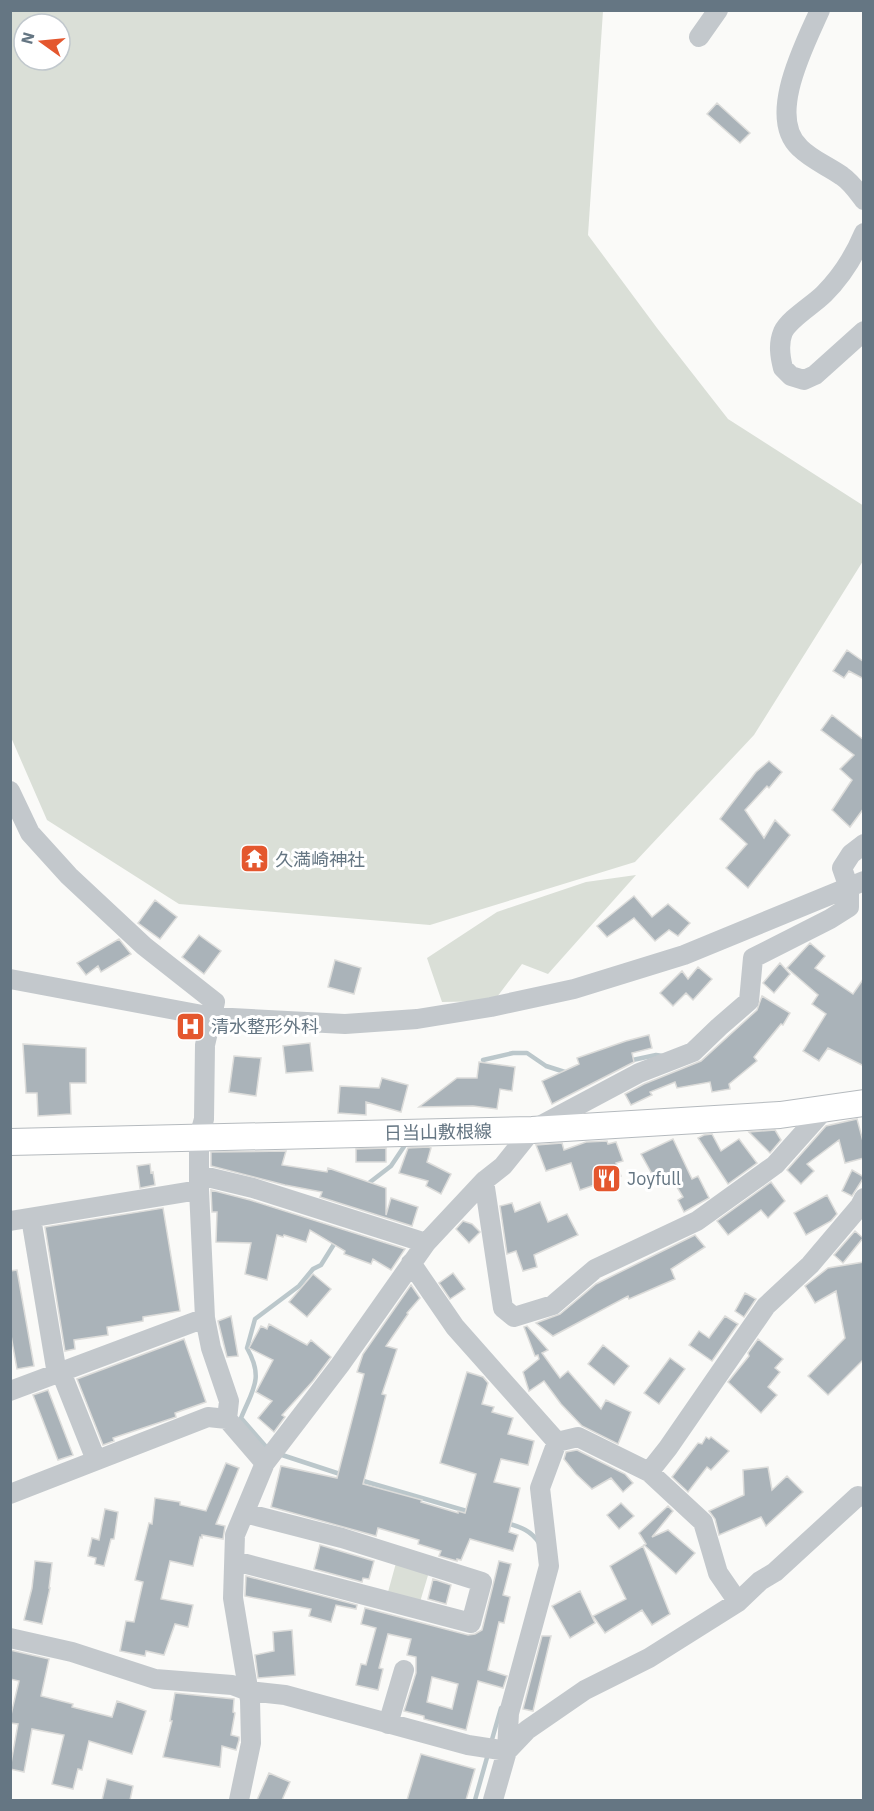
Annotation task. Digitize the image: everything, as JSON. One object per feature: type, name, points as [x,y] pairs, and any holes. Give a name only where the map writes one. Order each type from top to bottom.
[{"type":"main road","name":"日当山敷根線","points":[[10,1142],[532,1130],[780,1115],[864,1103]]},
{"type":"street","points":[[699,37],[718,10]]},
{"type":"street","points":[[820,10],[801,53],[788,95],[786,114],[788,130],[798,147],[843,176],[864,200]]},
{"type":"street","points":[[864,233],[845,271],[824,294],[784,329],[780,340],[783,368],[791,376],[804,380],[815,375],[864,332]]},
{"type":"street","points":[[10,791],[30,833],[61,868],[113,918],[185,980],[215,1002],[205,1045],[204,1119],[199,1137],[199,1182],[205,1318],[211,1348],[229,1401],[227,1419]]},
{"type":"street","points":[[856,884],[842,868],[851,854],[864,844]]},
{"type":"street","points":[[10,979],[213,1017],[345,1024],[417,1019],[491,1007],[574,989],[684,955],[856,884]]},
{"type":"street","points":[[239,1800],[251,1743],[248,1691],[233,1598],[235,1535],[265,1463],[340,1365],[426,1243],[484,1181],[503,1166],[532,1130],[639,1073],[693,1052],[750,1001],[753,958],[849,907],[856,884]]},
{"type":"street","points":[[484,1181],[503,1308],[513,1317],[553,1305],[595,1269],[697,1221],[775,1165],[825,1109]]},
{"type":"street","points":[[10,1221],[199,1182],[253,1188],[426,1243]]},
{"type":"street","points":[[649,1472],[766,1306],[810,1264],[860,1206],[864,1198]]},
{"type":"street","points":[[31,1218],[59,1373],[96,1460]]},
{"type":"street","points":[[411,1263],[455,1327],[557,1442]]},
{"type":"street","points":[[10,1391],[205,1318]]},
{"type":"street","points":[[10,1494],[208,1417],[227,1419],[265,1463]]},
{"type":"street","points":[[557,1442],[578,1437],[649,1472],[703,1522],[718,1574],[738,1602]]},
{"type":"street","points":[[493,1800],[507,1751],[509,1713],[549,1566],[540,1488],[557,1442]]},
{"type":"street","points":[[507,1751],[527,1730],[585,1690],[650,1658],[738,1602],[760,1581],[775,1572],[858,1496],[864,1497]]},
{"type":"street","points":[[235,1561],[471,1623],[482,1582],[342,1538],[244,1513]]},
{"type":"street","points":[[10,1638],[72,1652],[155,1679],[232,1685],[248,1691],[285,1695],[468,1746],[507,1751]]},
{"type":"street","points":[[388,1724],[404,1670]]},
{"type":"shaded area","points":[[10,11],[603,11],[588,235],[728,419],[864,506],[863,561],[754,735],[635,862],[430,925],[179,904],[47,820],[10,735]]},
{"type":"shaded area","points":[[636,875],[548,974],[522,964],[494,1001],[442,1002],[427,958],[497,912],[586,882]]},
{"type":"shaded area","points":[[396,1563],[429,1572],[420,1602],[388,1592]]},
{"type":"building","points":[[717,103],[750,133],[740,143],[707,114]]},
{"type":"building","points":[[847,650],[864,662],[864,679],[849,671],[844,678],[833,671]]},
{"type":"building","points":[[832,715],[864,740],[864,808],[850,827],[832,810],[852,780],[840,769],[854,755],[821,730]]},
{"type":"building","points":[[769,761],[782,772],[769,788],[767,786],[745,810],[764,838],[775,820],[790,835],[748,888],[726,868],[747,844],[720,819],[756,772]]},
{"type":"building","points":[[634,896],[652,917],[668,904],[690,923],[678,936],[669,930],[655,941],[634,918],[607,937],[597,926]]},
{"type":"building","points":[[155,900],[177,917],[160,939],[138,923]]},
{"type":"building","points":[[199,935],[221,951],[204,974],[182,957]]},
{"type":"building","points":[[119,939],[131,954],[101,972],[98,966],[86,975],[77,963]]},
{"type":"building","points":[[810,943],[825,956],[815,968],[853,994],[864,978],[864,1066],[828,1048],[819,1061],[803,1051],[826,1014],[812,1004],[818,995],[787,968]]},
{"type":"building","points":[[335,960],[361,968],[354,994],[328,987]]},
{"type":"building","points":[[780,963],[790,974],[774,993],[763,983]]},
{"type":"building","points":[[698,967],[712,979],[693,1000],[686,993],[673,1006],[660,993],[682,971],[688,979]]},
{"type":"building","points":[[762,996],[790,1013],[783,1025],[781,1024],[754,1057],[757,1061],[729,1084],[730,1089],[712,1092],[710,1082],[677,1088],[675,1082],[650,1092],[652,1095],[631,1105],[625,1094],[701,1061],[757,1010]]},
{"type":"building","points":[[649,1035],[652,1048],[632,1053],[634,1062],[552,1104],[542,1081],[579,1064],[577,1058]]},
{"type":"building","points":[[310,1043],[313,1071],[286,1073],[283,1046]]},
{"type":"building","points":[[23,1044],[86,1048],[86,1083],[70,1083],[71,1114],[38,1116],[37,1093],[26,1093]]},
{"type":"building","points":[[234,1056],[261,1058],[256,1096],[229,1092]]},
{"type":"building","points":[[479,1062],[515,1067],[512,1091],[500,1089],[497,1109],[473,1106],[419,1107],[457,1078],[477,1078]]},
{"type":"building","points":[[382,1078],[408,1085],[401,1112],[366,1102],[366,1115],[338,1113],[340,1086],[379,1088]]},
{"type":"building","points":[[857,1119],[864,1145],[864,1158],[845,1163],[839,1140],[807,1164],[814,1171],[801,1184],[787,1170],[826,1126]]},
{"type":"building","points":[[775,1130],[781,1140],[770,1153],[749,1132]]},
{"type":"building","points":[[712,1134],[721,1151],[739,1139],[757,1163],[728,1184],[698,1138]]},
{"type":"building","points":[[673,1139],[692,1179],[698,1176],[709,1198],[684,1212],[678,1200],[683,1197],[671,1177],[657,1183],[641,1154]]},
{"type":"building","points":[[607,1141],[608,1144],[616,1142],[623,1161],[616,1163],[621,1176],[580,1190],[571,1163],[546,1171],[536,1145],[562,1143],[564,1150],[586,1142]]},
{"type":"building","points":[[386,1148],[386,1162],[356,1162],[356,1149]]},
{"type":"building","points":[[408,1148],[431,1148],[427,1162],[451,1174],[441,1194],[426,1186],[428,1181],[399,1173]]},
{"type":"building","points":[[286,1151],[282,1165],[327,1172],[328,1168],[386,1188],[386,1215],[391,1198],[418,1207],[412,1226],[320,1197],[322,1192],[211,1166],[211,1152]]},
{"type":"building","points":[[150,1164],[155,1185],[140,1188],[137,1166]]},
{"type":"building","points":[[852,1170],[864,1177],[852,1196],[842,1191]]},
{"type":"building","points":[[771,1182],[785,1201],[768,1218],[761,1210],[728,1235],[717,1221]]},
{"type":"building","points":[[211,1190],[405,1249],[391,1270],[373,1259],[371,1264],[344,1254],[345,1251],[310,1230],[306,1242],[277,1235],[267,1280],[245,1274],[251,1243],[216,1242],[217,1212],[212,1212]]},
{"type":"building","points":[[827,1195],[837,1214],[831,1221],[806,1235],[794,1213]]},
{"type":"building","points":[[540,1202],[548,1222],[567,1214],[578,1235],[534,1255],[537,1267],[523,1271],[516,1251],[507,1254],[500,1206],[512,1203],[515,1212]]},
{"type":"building","points":[[163,1208],[180,1311],[143,1317],[143,1321],[107,1327],[108,1335],[74,1340],[75,1349],[65,1351],[45,1227]]},
{"type":"building","points":[[463,1221],[472,1224],[480,1232],[469,1243],[456,1229]]},
{"type":"building","points":[[855,1231],[863,1238],[843,1263],[834,1255]]},
{"type":"building","points":[[695,1235],[705,1247],[671,1269],[675,1279],[629,1299],[628,1296],[553,1336],[536,1323],[560,1314],[596,1284]]},
{"type":"building","points":[[864,1262],[864,1359],[828,1395],[808,1376],[845,1338],[836,1291],[815,1303],[805,1286],[828,1268]]},
{"type":"building","points":[[17,1270],[34,1366],[17,1369],[10,1330],[10,1271]]},
{"type":"building","points":[[453,1273],[465,1289],[450,1299],[439,1283]]},
{"type":"building","points":[[313,1274],[331,1289],[307,1317],[289,1302]]},
{"type":"building","points":[[411,1285],[420,1298],[407,1313],[386,1346],[397,1349],[382,1394],[386,1395],[363,1484],[422,1500],[421,1502],[458,1513],[458,1511],[465,1513],[476,1474],[440,1463],[467,1372],[483,1377],[488,1383],[482,1404],[494,1407],[492,1412],[513,1418],[508,1434],[534,1441],[528,1465],[501,1459],[494,1482],[520,1488],[509,1532],[518,1535],[513,1551],[470,1539],[461,1560],[457,1559],[457,1561],[439,1556],[441,1551],[418,1544],[419,1540],[378,1528],[376,1536],[271,1507],[281,1466],[337,1478],[364,1374],[357,1372],[363,1354]]},
{"type":"building","points":[[745,1293],[756,1299],[744,1317],[735,1311]]},
{"type":"building","points":[[231,1316],[238,1356],[227,1357],[218,1321]]},
{"type":"building","points":[[725,1316],[738,1324],[712,1361],[689,1345],[699,1331],[709,1338]]},
{"type":"building","points":[[269,1324],[307,1345],[311,1340],[331,1357],[282,1415],[285,1417],[274,1432],[258,1418],[272,1401],[256,1392],[273,1360],[249,1348],[261,1326],[267,1329]]},
{"type":"building","points":[[527,1326],[548,1350],[542,1353],[560,1378],[568,1371],[601,1409],[606,1400],[631,1412],[618,1444],[582,1426],[561,1404],[544,1381],[529,1391],[523,1372],[539,1359],[538,1355],[535,1356],[524,1327]]},
{"type":"building","points":[[184,1339],[206,1402],[175,1413],[176,1417],[113,1438],[114,1441],[103,1445],[77,1379]]},
{"type":"building","points":[[758,1339],[783,1359],[775,1368],[780,1372],[768,1387],[777,1395],[761,1413],[728,1382],[749,1356],[748,1353]]},
{"type":"building","points":[[603,1345],[629,1366],[614,1385],[588,1364]]},
{"type":"building","points":[[670,1358],[685,1369],[659,1404],[644,1393]]},
{"type":"building","points":[[48,1390],[73,1455],[58,1460],[33,1395]]},
{"type":"building","points":[[706,1437],[709,1439],[711,1437],[729,1451],[711,1470],[707,1467],[688,1492],[672,1477],[698,1443],[702,1444]]},
{"type":"building","points":[[577,1450],[625,1474],[633,1483],[623,1492],[611,1478],[592,1489],[564,1459],[566,1452]]},
{"type":"building","points":[[226,1463],[239,1468],[216,1524],[225,1526],[223,1539],[202,1535],[193,1566],[170,1561],[161,1599],[193,1605],[188,1627],[175,1624],[164,1655],[146,1651],[145,1656],[120,1651],[126,1621],[134,1622],[143,1582],[135,1580],[149,1523],[152,1524],[155,1498],[180,1502],[180,1505],[206,1511]]},
{"type":"building","points":[[768,1467],[772,1490],[787,1476],[803,1492],[766,1526],[761,1517],[719,1535],[715,1519],[709,1511],[744,1495],[743,1470]]},
{"type":"building","points":[[621,1503],[634,1516],[619,1529],[607,1515]]},
{"type":"building","points":[[668,1506],[673,1511],[652,1537],[668,1530],[695,1553],[676,1574],[644,1545],[646,1544],[639,1533]]},
{"type":"building","points":[[105,1509],[118,1512],[114,1539],[111,1539],[104,1566],[95,1564],[96,1558],[88,1556],[92,1538],[99,1540]]},
{"type":"building","points":[[320,1545],[374,1561],[369,1579],[363,1578],[362,1582],[314,1569]]},
{"type":"building","points":[[643,1546],[670,1614],[652,1625],[642,1610],[605,1633],[593,1616],[626,1599],[610,1566]]},
{"type":"building","points":[[35,1561],[52,1563],[50,1588],[42,1624],[24,1620],[32,1588]]},
{"type":"building","points":[[499,1561],[511,1564],[503,1595],[510,1597],[504,1623],[499,1622],[488,1670],[507,1676],[503,1688],[478,1681],[466,1730],[404,1711],[416,1673],[416,1657],[407,1655],[411,1639],[388,1634],[379,1668],[383,1669],[378,1690],[356,1685],[361,1664],[366,1665],[376,1628],[361,1624],[365,1608],[468,1635],[482,1630]],"holes":[[[432,1677],[458,1684],[452,1709],[427,1702]]]},
{"type":"building","points":[[246,1576],[357,1605],[356,1609],[336,1605],[331,1622],[309,1616],[311,1609],[245,1596]]},
{"type":"building","points":[[433,1579],[451,1585],[446,1604],[428,1599]]},
{"type":"building","points":[[580,1591],[595,1623],[570,1638],[552,1606]]},
{"type":"building","points":[[292,1630],[295,1675],[258,1678],[255,1655],[274,1651],[273,1632]]},
{"type":"building","points":[[542,1636],[551,1636],[533,1711],[523,1709]]},
{"type":"building","points":[[10,1650],[49,1659],[41,1696],[112,1717],[117,1701],[146,1711],[132,1754],[89,1741],[82,1770],[78,1769],[73,1789],[52,1784],[64,1735],[32,1729],[24,1772],[10,1769],[18,1724],[10,1723],[10,1719],[19,1681],[10,1679]]},
{"type":"building","points":[[175,1693],[234,1699],[233,1712],[235,1713],[231,1735],[239,1737],[239,1740],[236,1750],[222,1746],[220,1767],[163,1757],[172,1721],[170,1721]]},
{"type":"building","points":[[421,1754],[475,1769],[466,1800],[407,1800]]},
{"type":"building","points":[[269,1773],[290,1782],[282,1800],[257,1800]]},
{"type":"building","points":[[107,1779],[133,1786],[130,1800],[102,1800]]},
{"type":"waterway","points":[[483,1060],[513,1053],[527,1053],[546,1066],[568,1073]]},
{"type":"waterway","points":[[628,1061],[656,1055],[663,1056]]},
{"type":"waterway","points":[[365,1186],[391,1166],[405,1145]]},
{"type":"waterway","points":[[268,1449],[241,1418],[253,1391],[256,1376],[247,1348],[255,1319],[299,1286],[313,1269],[321,1265],[336,1241]]},
{"type":"waterway","points":[[282,1455],[343,1475]]},
{"type":"waterway","points":[[360,1480],[470,1512]]},
{"type":"waterway","points":[[507,1523],[529,1532],[539,1543]]},
{"type":"waterway","points":[[491,1743],[501,1708]]},
{"type":"waterway","points":[[475,1800],[488,1754]]},
{"type":"place","name":"久満崎神社","points":[[254,859]]},
{"type":"place","name":"清水整形外科","points":[[190,1026]]},
{"type":"place","name":"Joyfull","points":[[606,1178]]}]
